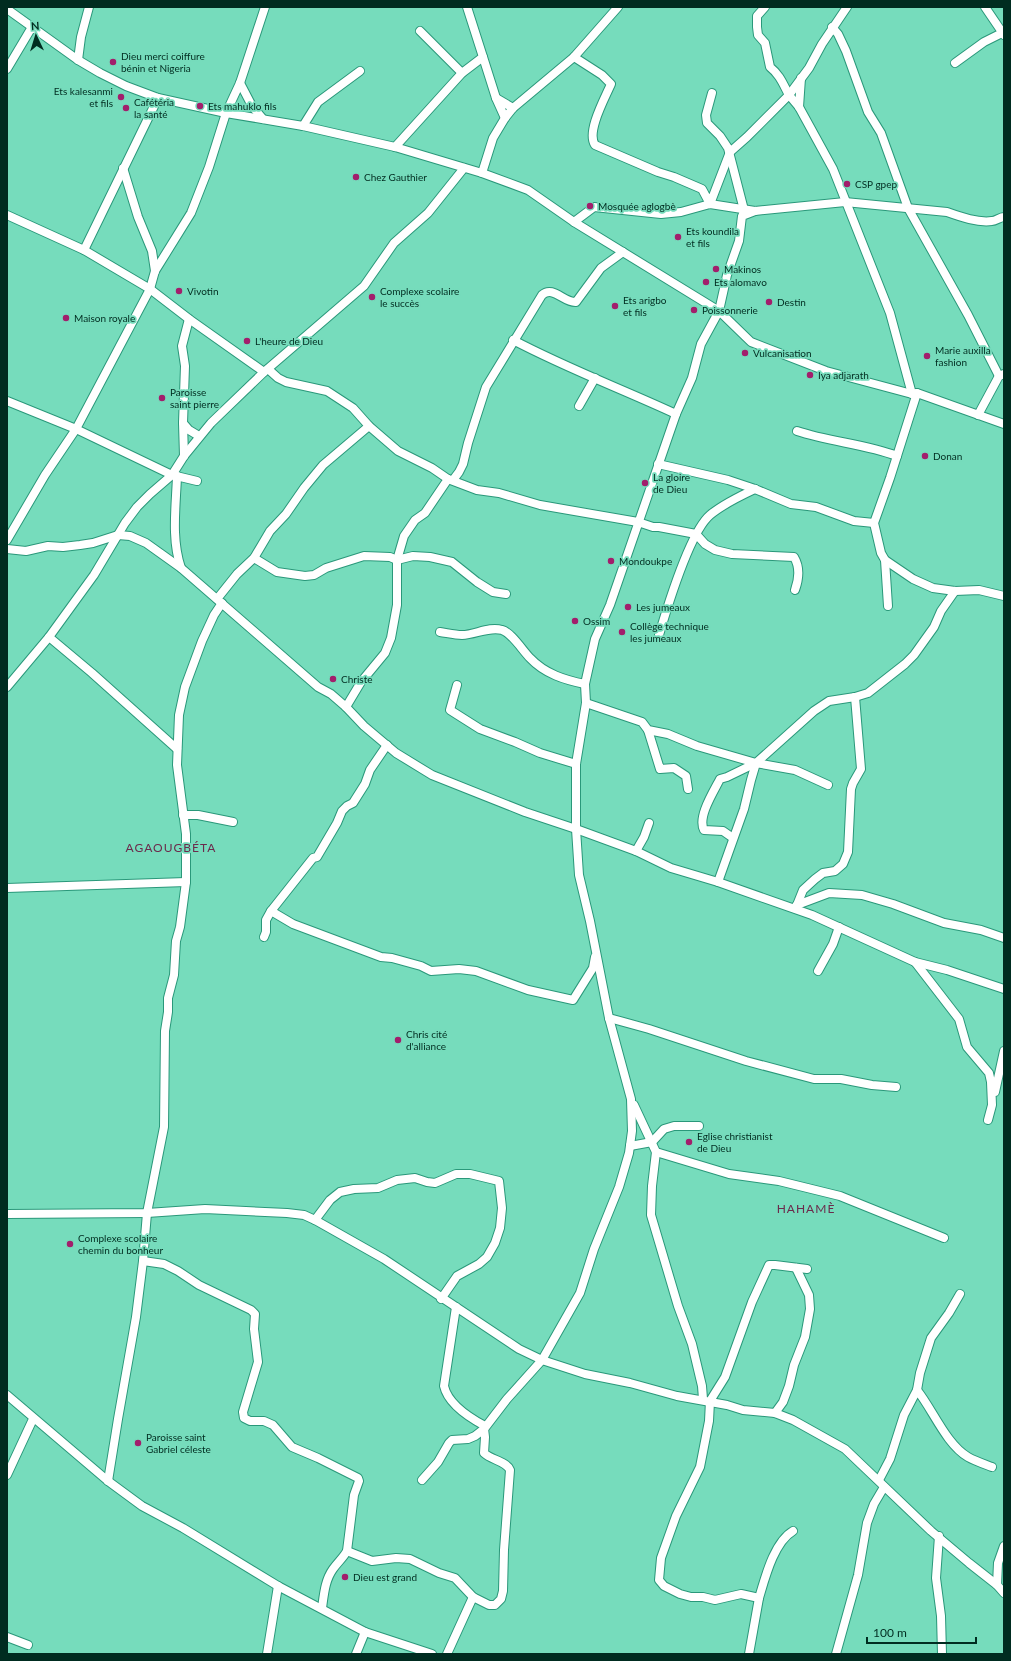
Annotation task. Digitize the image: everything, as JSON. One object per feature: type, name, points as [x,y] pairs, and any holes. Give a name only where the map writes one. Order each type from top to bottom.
[{"type":"street","points":[[78,60],[81,37],[89,7]]},
{"type":"street","points":[[7,540],[45,475],[66,447],[150,289],[155,271],[191,213],[209,167],[226,113],[240,83],[265,7]]},
{"type":"street","points":[[468,7],[496,98],[505,118]]},
{"type":"street","points":[[482,173],[493,138],[513,108],[574,57],[618,7]]},
{"type":"street","points":[[765,7],[757,16],[756,21],[758,35],[765,43],[770,67],[776,72],[789,95],[800,107],[833,169],[845,202],[872,264],[890,313],[915,394],[897,456],[874,523],[881,553],[885,560],[888,606]]},
{"type":"street","points":[[710,204],[730,152],[789,95],[832,27],[847,7]]},
{"type":"street","points":[[955,63],[984,42],[1003,33],[985,7]]},
{"type":"street","points":[[7,9],[78,60],[126,86],[158,98],[226,113],[303,126],[395,147],[482,173],[528,190],[574,222],[719,310],[751,342],[826,371],[915,394],[1004,424]]},
{"type":"street","points":[[7,69],[32,27]]},
{"type":"street","points":[[832,27],[838,34],[846,51],[868,112],[881,133],[908,208],[1001,375],[978,415]]},
{"type":"street","points":[[420,31],[462,73]]},
{"type":"street","points":[[395,147],[462,73],[483,57]]},
{"type":"street","points":[[574,57],[602,75],[611,84],[594,125],[592,141],[595,145],[702,189],[710,204]]},
{"type":"street","points":[[303,126],[318,102],[360,71]]},
{"type":"street","points":[[800,107],[801,78]]},
{"type":"street","points":[[240,83],[252,106],[263,119]]},
{"type":"street","points":[[712,93],[706,115],[707,123],[720,136],[730,152],[743,213],[739,241],[727,275],[719,310],[701,344],[692,378],[676,414],[610,605],[595,639],[585,684],[586,703],[576,764],[576,829],[579,875],[590,921],[609,1018],[631,1099],[656,1152],[651,1192],[651,1215],[678,1306],[692,1344],[702,1386],[707,1400],[709,1421],[700,1467],[676,1516],[661,1558],[659,1580],[664,1586],[680,1594],[692,1597],[703,1597],[715,1600],[741,1594],[759,1598]]},
{"type":"street","points":[[84,250],[158,98]]},
{"type":"street","points":[[496,98],[513,108]]},
{"type":"street","points":[[123,168],[138,217],[152,251],[155,271]]},
{"type":"street","points":[[181,568],[178,559],[175,531],[175,476],[184,456],[199,436],[235,399],[266,370],[364,286],[394,243],[428,213],[464,168]]},
{"type":"street","points":[[574,222],[594,208],[661,214],[681,212],[710,204],[743,213],[845,202],[947,212],[963,218],[993,222],[1004,217]]},
{"type":"street","points":[[7,215],[84,250],[150,289],[189,319],[278,378],[286,382],[327,391],[354,408],[369,426],[398,450],[451,479],[477,490],[499,493],[540,505],[696,534],[705,544],[715,550],[732,554],[794,556],[798,568],[798,584],[795,590]]},
{"type":"street","points":[[346,707],[361,682],[382,657],[391,638],[398,605],[397,560],[404,536],[415,520],[424,512],[451,479],[460,472],[466,448],[486,387],[513,340],[546,291],[551,291],[572,302],[576,302],[601,268],[623,252]]},
{"type":"street","points":[[184,456],[183,423],[185,366],[182,346],[189,319]]},
{"type":"street","points":[[513,340],[548,358],[676,414]]},
{"type":"street","points":[[579,406],[594,378]]},
{"type":"street","points":[[7,401],[76,429],[175,476],[197,481]]},
{"type":"street","points":[[183,423],[189,430],[199,436]]},
{"type":"street","points":[[108,1481],[136,1317],[147,1213],[164,1126],[165,1031],[168,1012],[168,998],[174,974],[176,941],[180,926],[186,882],[186,834],[178,778],[177,749],[179,715],[185,687],[202,641],[220,601],[237,574],[254,558],[270,531],[286,514],[304,488],[323,465],[369,426]]},
{"type":"street","points":[[797,431],[843,443],[884,451],[897,456]]},
{"type":"street","points":[[658,464],[728,480],[755,489],[791,504],[816,507],[854,521],[874,523]]},
{"type":"street","points":[[7,687],[49,637],[94,575],[118,535],[137,508],[150,494],[175,476]]},
{"type":"street","points":[[659,635],[666,611],[696,534],[709,516],[738,497],[755,489]]},
{"type":"street","points":[[7,549],[26,551],[48,546],[63,547],[93,544],[118,535],[130,536],[146,543],[181,568],[318,687],[331,694],[364,726],[396,753],[432,774],[525,812],[636,851],[671,868],[795,906],[915,962],[947,970],[1004,989]]},
{"type":"street","points":[[254,558],[277,572],[305,576],[314,575],[326,568],[364,556],[390,557],[397,560],[413,556],[430,557],[452,562],[493,592],[506,594]]},
{"type":"street","points":[[885,560],[913,579],[933,588],[955,591],[978,590],[1004,596]]},
{"type":"street","points":[[733,838],[723,831],[704,830],[702,825],[702,815],[720,779],[728,777],[756,764],[814,711],[829,701],[863,696],[875,689],[914,656],[934,627],[955,591]]},
{"type":"street","points":[[440,632],[461,635],[490,629],[502,630],[509,634],[531,660],[544,669],[566,680],[585,684]]},
{"type":"street","points":[[49,637],[92,673],[177,749]]},
{"type":"street","points":[[457,685],[450,710],[480,730],[521,744],[540,753],[576,764]]},
{"type":"street","points":[[795,906],[803,890],[823,873],[835,871],[843,864],[848,852],[851,789],[861,768],[855,697]]},
{"type":"street","points":[[586,703],[642,722],[648,730],[660,769],[674,768],[686,776],[688,789]]},
{"type":"street","points":[[648,730],[668,734],[696,746],[756,764],[795,770],[828,785]]},
{"type":"street","points":[[264,937],[266,932],[266,920],[271,911],[313,858],[317,857],[337,823],[342,811],[347,806],[354,803],[365,784],[370,770],[387,745]]},
{"type":"street","points":[[718,882],[744,809],[750,780],[756,764]]},
{"type":"street","points":[[183,815],[198,815],[233,822]]},
{"type":"street","points":[[636,851],[644,837],[649,823]]},
{"type":"street","points":[[7,888],[186,882]]},
{"type":"street","points":[[795,906],[829,893],[862,895],[893,904],[944,923],[981,930],[1004,938]]},
{"type":"street","points":[[271,911],[293,924],[381,957],[392,958],[421,966],[431,971],[459,969],[476,971],[528,990],[573,1000],[593,968],[596,954]]},
{"type":"street","points":[[818,972],[833,944],[839,927]]},
{"type":"street","points":[[915,962],[959,1020],[967,1047],[989,1073],[992,1104]]},
{"type":"street","points":[[609,1018],[649,1029],[746,1061],[814,1079],[841,1079],[872,1085],[896,1087]]},
{"type":"street","points":[[988,1120],[1004,1050]]},
{"type":"street","points":[[422,1480],[438,1462],[448,1442],[475,1436],[485,1428],[525,1377],[542,1360],[580,1293],[594,1248],[619,1186],[630,1146],[632,1113],[631,1099]]},
{"type":"street","points":[[630,1146],[652,1142],[664,1130],[674,1126],[699,1126]]},
{"type":"street","points":[[656,1152],[729,1174],[779,1181],[840,1196],[944,1238]]},
{"type":"street","points":[[315,1220],[330,1200],[340,1192],[354,1189],[378,1188],[397,1180],[415,1178],[435,1183],[456,1174],[470,1174],[499,1181],[502,1208],[500,1228],[495,1243],[487,1257],[479,1264],[457,1276],[441,1298]]},
{"type":"street","points":[[7,1214],[147,1213],[205,1209],[304,1215],[384,1259],[519,1349],[542,1360],[585,1374],[630,1383],[677,1396],[707,1400],[743,1410],[775,1413],[793,1420],[845,1449],[879,1480],[884,1488],[969,1563],[997,1585],[1004,1593]]},
{"type":"street","points":[[143,1261],[164,1264],[178,1271],[199,1285],[251,1310],[255,1314],[254,1329],[258,1362],[243,1412],[244,1418],[250,1421],[264,1421],[273,1425],[292,1447],[358,1478],[359,1481],[354,1495],[347,1551],[333,1569],[326,1584],[322,1608]]},
{"type":"street","points":[[707,1400],[725,1377],[752,1302],[769,1265],[776,1264],[807,1269]]},
{"type":"street","points":[[775,1413],[783,1402],[789,1386],[794,1365],[805,1337],[810,1309],[809,1295],[796,1268]]},
{"type":"street","points":[[879,1480],[890,1459],[904,1415],[917,1390],[920,1373],[932,1338],[960,1294]]},
{"type":"street","points":[[456,1307],[444,1386],[445,1393],[459,1408],[485,1428]]},
{"type":"street","points":[[917,1390],[947,1435],[964,1454],[972,1459],[992,1466]]},
{"type":"street","points":[[7,1395],[108,1481],[142,1506],[183,1528],[278,1586],[365,1632],[432,1654]]},
{"type":"street","points":[[7,1475],[34,1418]]},
{"type":"street","points":[[347,1551],[372,1561],[396,1558],[410,1559],[439,1573],[455,1578],[473,1597],[489,1605],[494,1605],[501,1599],[503,1591],[504,1550],[510,1470],[508,1466],[484,1453],[485,1428]]},
{"type":"street","points":[[836,1654],[858,1574],[867,1523],[874,1504],[884,1488]]},
{"type":"street","points":[[749,1654],[759,1598],[768,1570],[776,1552],[787,1534],[792,1531]]},
{"type":"street","points":[[939,1536],[936,1578],[941,1616],[942,1654]]},
{"type":"street","points":[[997,1585],[998,1563],[1004,1546]]},
{"type":"street","points":[[267,1654],[278,1586]]},
{"type":"street","points":[[447,1654],[473,1597]]},
{"type":"street","points":[[356,1654],[365,1632]]},
{"type":"street","points":[[7,1637],[28,1645]]},
{"type":"place","name":"Dieu merci coiffure bénin et Nigeria","points":[[113,62]]},
{"type":"place","name":"Ets kalesanmi et fils","points":[[121,97]]},
{"type":"place","name":"Ets mahuklo fils","points":[[200,106]]},
{"type":"place","name":"Cafétéria la santé","points":[[126,108]]},
{"type":"place","name":"Chez Gauthier","points":[[356,177]]},
{"type":"place","name":"CSP gpep","points":[[847,184]]},
{"type":"place","name":"Mosquée aglogbè","points":[[590,206]]},
{"type":"place","name":"Ets koundila et fils","points":[[678,237]]},
{"type":"place","name":"Makinos","points":[[716,269]]},
{"type":"place","name":"Ets alomavo","points":[[706,282]]},
{"type":"place","name":"Vivotin","points":[[179,291]]},
{"type":"place","name":"Complexe scolaire le succès","points":[[372,297]]},
{"type":"place","name":"Destin","points":[[769,302]]},
{"type":"place","name":"Ets arigbo et fils","points":[[615,306]]},
{"type":"place","name":"Poissonnerie","points":[[694,310]]},
{"type":"place","name":"Maison royale","points":[[66,318]]},
{"type":"place","name":"L'heure de Dieu","points":[[247,341]]},
{"type":"place","name":"Vulcanisation","points":[[745,353]]},
{"type":"place","name":"Marie auxilla fashion","points":[[927,356]]},
{"type":"place","name":"Iya adjarath","points":[[810,375]]},
{"type":"place","name":"Paroisse saint pierre","points":[[162,398]]},
{"type":"place","name":"Donan","points":[[925,456]]},
{"type":"place","name":"La gloire de Dieu","points":[[645,483]]},
{"type":"place","name":"Mondoukpe","points":[[611,561]]},
{"type":"place","name":"Les jumeaux","points":[[628,607]]},
{"type":"place","name":"Ossim","points":[[575,621]]},
{"type":"place","name":"Collège technique les jumeaux","points":[[622,632]]},
{"type":"place","name":"Christe","points":[[333,679]]},
{"type":"place","name":"Chris cité d'alliance","points":[[398,1040]]},
{"type":"place","name":"Eglise christianist de Dieu","points":[[689,1142]]},
{"type":"place","name":"Complexe scolaire chemin du bonheur","points":[[70,1244]]},
{"type":"place","name":"Paroisse saint Gabriel céleste","points":[[138,1443]]},
{"type":"place","name":"Dieu est grand","points":[[345,1577]]},
{"type":"district","name":"AGAOUGBÉTA","points":[[171,847]]},
{"type":"district","name":"HAHAMÈ","points":[[806,1208]]}]
